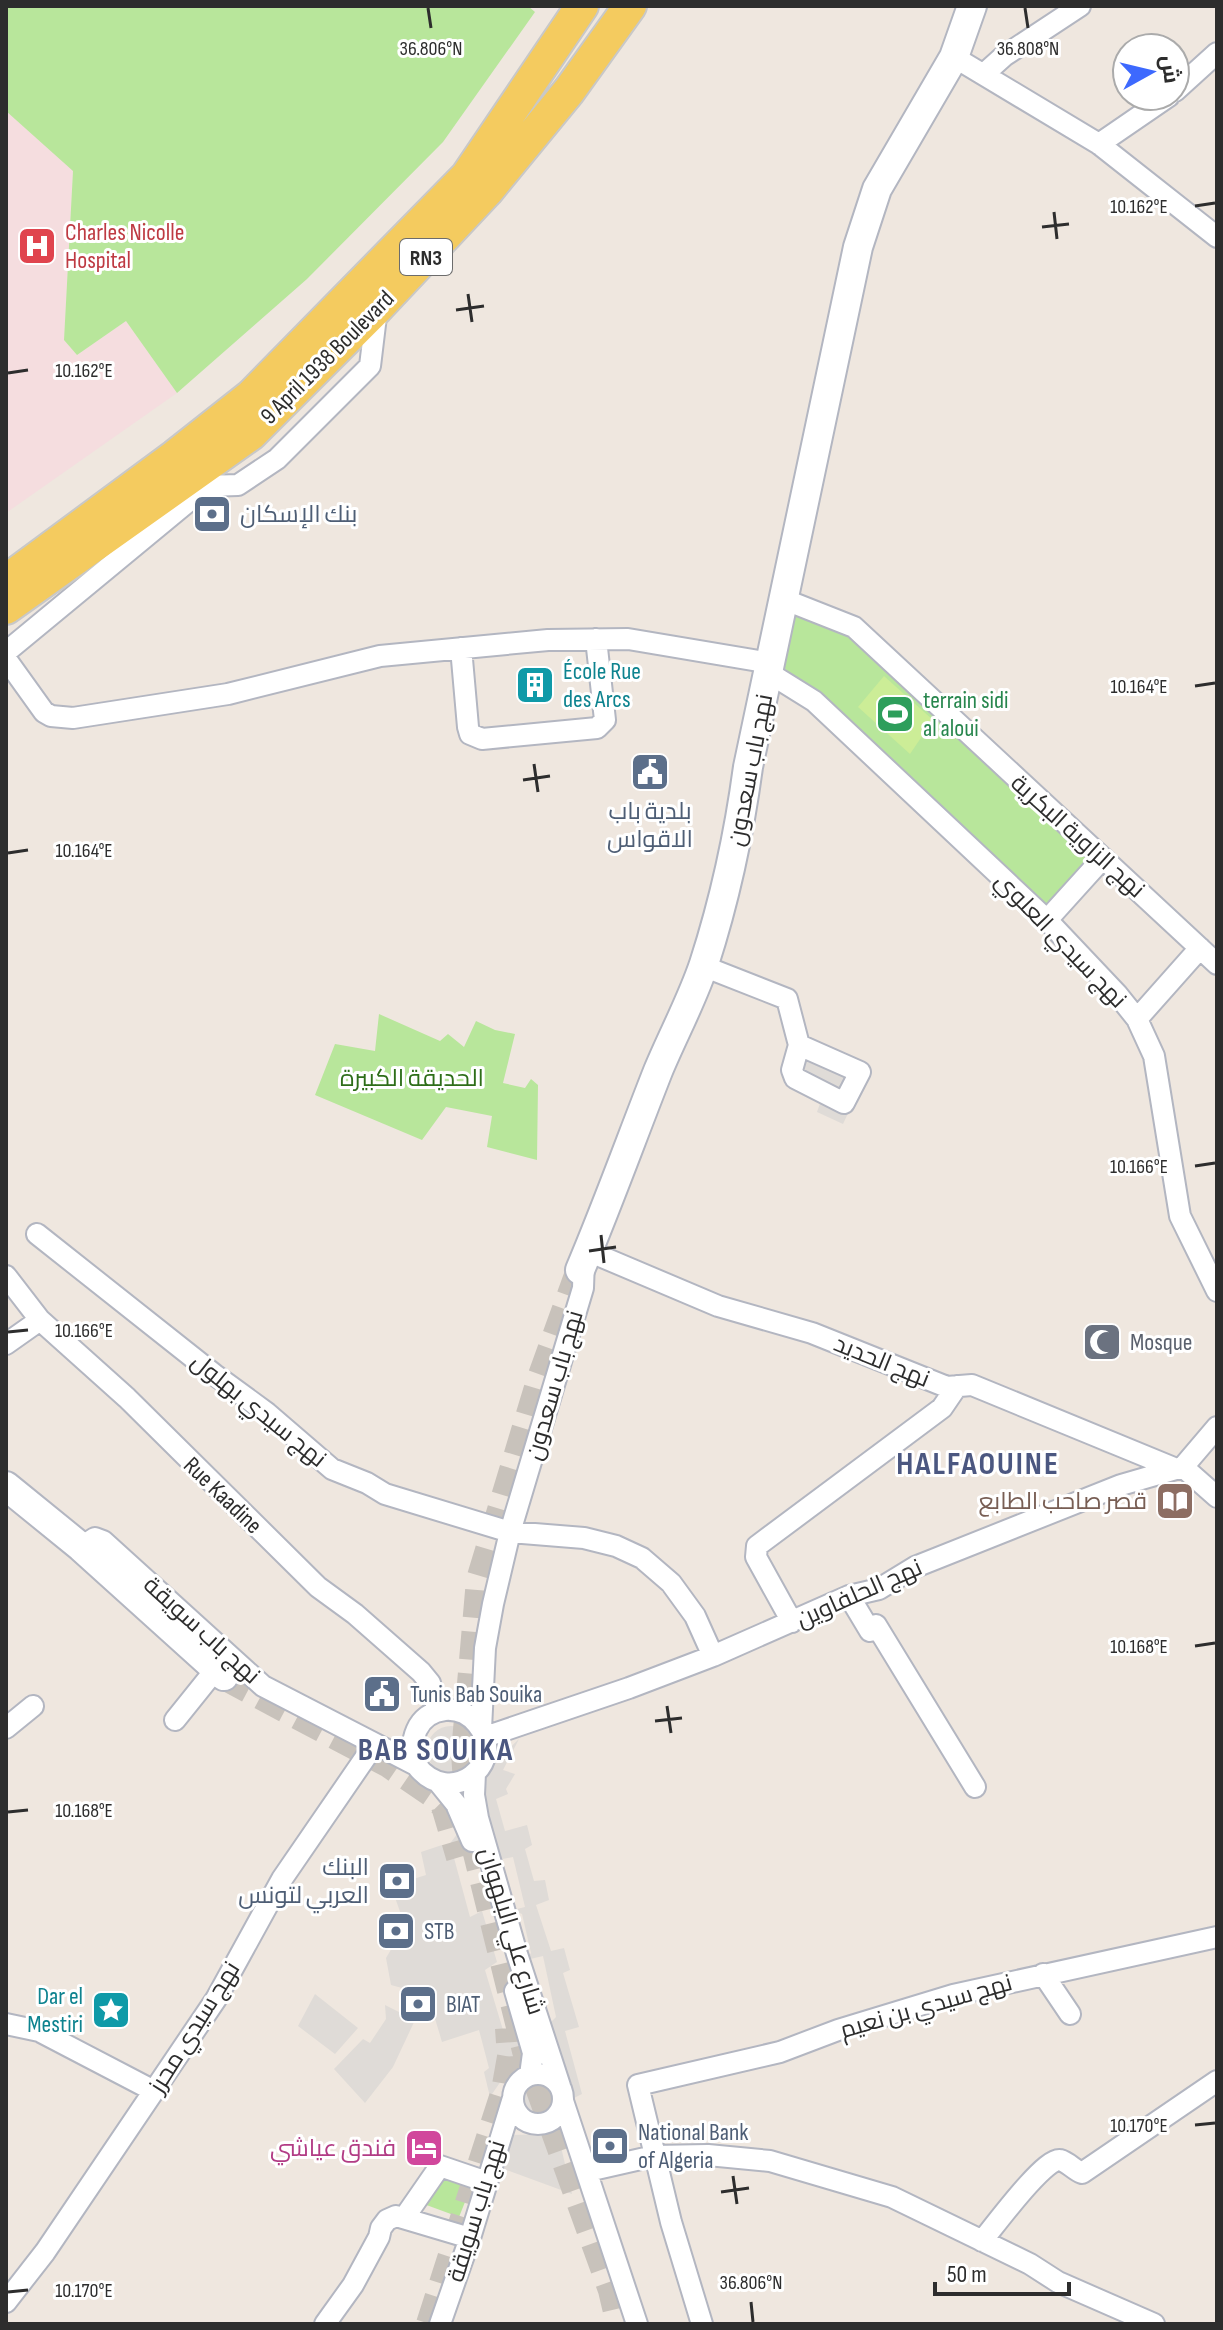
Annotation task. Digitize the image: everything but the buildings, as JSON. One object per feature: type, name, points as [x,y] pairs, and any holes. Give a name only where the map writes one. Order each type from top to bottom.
[{"type":"main road","name":"9 April 1938 Boulevard","points":[[477,183],[582,6]]},
{"type":"main road","name":"9 April 1938 Boulevard","points":[[477,183],[490,155],[599,6]]},
{"type":"main road","name":"9 April 1938 Boulevard","points":[[6,560],[251,434],[377,308],[477,183],[564,86],[616,6]]},
{"type":"main road","name":"9 April 1938 Boulevard","points":[[6,629],[183,467],[251,396],[477,183],[569,91],[630,6]]},
{"type":"main road","name":"نهج باب سعدون","points":[[584,1260],[659,1068],[703,966],[737,845],[748,767],[858,247],[877,189],[954,57],[972,6]]},
{"type":"main road","name":"9 April 1938 Boulevard","points":[[6,581],[183,467]]},
{"type":"main road","name":"9 April 1938 Boulevard","points":[[6,608],[183,467]]},
{"type":"main road","name":"نهج باب سويقة","points":[[6,1486],[81,1547],[220,1672]]},
{"type":"street","points":[[984,74],[1004,56],[1080,6]]},
{"type":"street","points":[[1191,77],[1217,53]]},
{"type":"street","points":[[954,57],[1099,144],[1217,237]]},
{"type":"street","points":[[1099,144],[1146,112]]},
{"type":"street","points":[[6,652],[207,486],[238,485],[277,459],[370,366],[377,308]]},
{"type":"street","name":"نهج الزاوية البكرية","points":[[783,599],[854,627],[1217,964]]},
{"type":"street","points":[[461,648],[468,727],[470,734],[482,739],[597,728],[601,725],[605,720],[596,639]]},
{"type":"street","points":[[6,659],[44,712],[51,716],[73,718],[228,694],[364,659],[548,640],[628,639],[677,645],[770,668]]},
{"type":"street","name":"نهج سيدي العلوي","points":[[770,668],[814,701],[1047,920],[1137,1019],[1154,1056],[1180,1216],[1217,1291]]},
{"type":"street","points":[[1047,920],[1103,858]]},
{"type":"street","points":[[1137,1019],[1200,948]]},
{"type":"street","points":[[703,966],[787,999],[799,1045],[792,1070],[794,1076],[844,1103],[860,1072],[799,1045]]},
{"type":"street","name":"نهج سيدي بهلول","points":[[37,1234],[267,1413],[332,1469],[385,1494],[510,1532],[584,1538],[616,1546],[642,1558],[671,1583],[695,1616],[713,1656]]},
{"type":"street","name":"نهج الحديد","points":[[584,1260],[718,1306],[812,1333],[947,1387],[972,1385],[1179,1467],[1217,1497]]},
{"type":"street","name":"نهج باب سعدون","points":[[510,1532],[583,1288],[584,1260]]},
{"type":"street","name":"Rue Kaadine","points":[[6,1276],[40,1320],[127,1398],[318,1587],[355,1614],[421,1672],[430,1683],[438,1711]]},
{"type":"street","points":[[6,1344],[40,1320]]},
{"type":"street","points":[[792,1622],[756,1557],[757,1546],[942,1408],[957,1386]]},
{"type":"street","points":[[1179,1467],[1217,1427]]},
{"type":"street","name":"نهج الحلفاوين","points":[[483,1733],[629,1688],[713,1656],[849,1596],[879,1589],[915,1567],[1121,1485],[1179,1467]]},
{"type":"street","points":[[483,1733],[463,1712],[438,1711],[426,1717],[412,1739],[416,1765],[439,1783],[458,1783],[475,1773],[485,1756],[485,1648],[510,1532]]},
{"type":"street","name":"نهج باب سويقة","points":[[81,1547],[95,1538],[103,1541],[263,1686],[416,1765]]},
{"type":"street","points":[[849,1596],[864,1625],[870,1631],[876,1625],[975,1787]]},
{"type":"street","points":[[175,1720],[220,1672]]},
{"type":"street","points":[[6,1728],[33,1706]]},
{"type":"street","name":"نهج سيدي محرز","points":[[6,2302],[45,2252],[216,1999],[282,1879],[374,1745]]},
{"type":"street","name":"شارع علي البلهوان","points":[[475,1773],[474,1795],[478,1818],[517,1954],[637,2324]]},
{"type":"street","name":"شارع علي البلهوان","points":[[439,1783],[456,1804],[469,1829],[533,2053],[530,2075]]},
{"type":"street","name":"نهج سيدي بن نعيم","points":[[654,2156],[638,2085],[769,2055],[920,2004],[1217,1937]]},
{"type":"street","points":[[1043,1974],[1070,2014]]},
{"type":"street","points":[[6,2024],[39,2031],[154,2091]]},
{"type":"street","points":[[544,2074],[562,2094],[557,2116],[544,2124],[522,2119],[513,2098],[518,2084],[530,2075],[544,2074]]},
{"type":"street","points":[[982,2241],[1032,2180],[1055,2161],[1062,2161],[1082,2173],[1217,2081]]},
{"type":"street","name":"نهج باب سويقة","points":[[440,2324],[513,2098]]},
{"type":"street","points":[[588,2171],[654,2156],[708,2155],[770,2161],[892,2197],[1030,2264],[1126,2319],[1154,2324]]},
{"type":"street","points":[[654,2156],[702,2324]]},
{"type":"street","points":[[404,2218],[440,2166],[487,2182]]},
{"type":"street","points":[[325,2324],[353,2285],[387,2220],[396,2216],[470,2238]]},
{"type":"shaded area","name":"Charles Nicolle Hospital","points":[[6,111],[73,170],[64,340],[77,355],[126,321],[177,393],[6,513]]},
{"type":"shaded area","points":[[793,1028],[870,1067],[843,1124],[817,1112],[822,1098],[784,1081],[796,1039]]},
{"type":"shaded area","points":[[451,1726],[460,1727],[468,1733],[474,1741],[474,1759],[468,1767],[460,1773],[451,1774],[442,1773],[434,1767],[428,1759],[427,1750],[428,1741],[434,1733],[442,1727]]},
{"type":"shaded area","points":[[519,1739],[503,1770],[515,1774],[506,1789],[508,1794],[496,1799],[505,1831],[527,1825],[532,1845],[525,1849],[534,1881],[545,1880],[549,1900],[536,1905],[551,1951],[564,1948],[570,1970],[563,1973],[579,2027],[565,2031],[582,2094],[568,2101],[547,2026],[556,2017],[543,1956],[526,1960],[531,1953],[522,1914],[513,1910],[525,1907],[513,1857],[498,1860],[482,1794],[483,1784],[493,1764]]},
{"type":"shaded area","points":[[458,1833],[465,1851],[454,1858],[470,1917],[482,1911],[497,1962],[485,1970],[506,2040],[518,2037],[521,2052],[490,2097],[484,2072],[489,2068],[479,2030],[442,2042],[428,1995],[391,1985],[386,1958],[405,1926],[391,1886],[426,1875],[421,1852],[442,1845],[445,1850]]},
{"type":"shaded area","points":[[315,1994],[358,2028],[335,2054],[298,2026]]},
{"type":"shaded area","points":[[385,2005],[415,2020],[393,2067],[365,2103],[334,2069],[363,2039],[370,2043],[386,2019]]},
{"type":"shaded area","points":[[538,2083],[549,2088],[554,2099],[549,2110],[538,2115],[527,2110],[522,2099],[527,2088]]},
{"type":"shaded area","points":[[558,2134],[572,2194],[501,2168],[510,2135]]},
{"type":"green space","points":[[6,6],[528,6],[535,12],[443,142],[307,279],[177,393],[126,321],[77,355],[64,340],[73,171],[6,111]]},
{"type":"green space","points":[[791,603],[849,629],[1095,857],[1045,915],[779,663]]},
{"type":"green space","name":"terrain sidi al aloui","points":[[884,676],[933,720],[910,754],[858,707]]},
{"type":"green space","name":"الحديقة الكبيرة","points":[[379,1014],[440,1041],[448,1034],[464,1047],[476,1021],[495,1030],[515,1034],[503,1083],[525,1088],[531,1079],[538,1085],[537,1160],[487,1147],[492,1116],[446,1107],[422,1140],[315,1095],[335,1044],[375,1051]]},
{"type":"green space","points":[[445,2173],[473,2182],[459,2217],[421,2203]]},
{"type":"tunnel","points":[[580,1270],[540,1381],[480,1580],[465,1753],[470,1825],[526,2051],[612,2290],[620,2324]]},
{"type":"tunnel","points":[[224,1676],[389,1764],[433,1794],[445,1806],[460,1857]]},
{"type":"tunnel","points":[[430,2324],[505,2091],[511,2057],[509,2028]]},
{"type":"place","name":"Charles Nicolle Hospital","points":[[37,246]]},
{"type":"place","name":"بنك الإسكان","points":[[212,514]]},
{"type":"place","name":"École Rue des Arcs","points":[[535,685]]},
{"type":"place","name":"terrain sidi al aloui","points":[[895,714]]},
{"type":"place","name":"بلدية باب الاقواس","points":[[650,772]]},
{"type":"place","name":"Mosque","points":[[1102,1342]]},
{"type":"place","name":"قصر صاحب الطابع","points":[[1175,1501]]},
{"type":"place","name":"Tunis Bab Souika","points":[[382,1694]]},
{"type":"place","name":"البنك العربي لتونس","points":[[397,1881]]},
{"type":"place","name":"STB","points":[[396,1931]]},
{"type":"place","name":"BIAT","points":[[418,2004]]},
{"type":"place","name":"Dar el Mestiri","points":[[111,2010]]},
{"type":"place","name":"National Bank of Algeria","points":[[610,2146]]},
{"type":"place","name":"فندق عياشي","points":[[424,2148]]},
{"type":"district","name":"HALFAOUINE","points":[[978,1463]]},
{"type":"district","name":"BAB SOUIKA","points":[[436,1749]]}]
